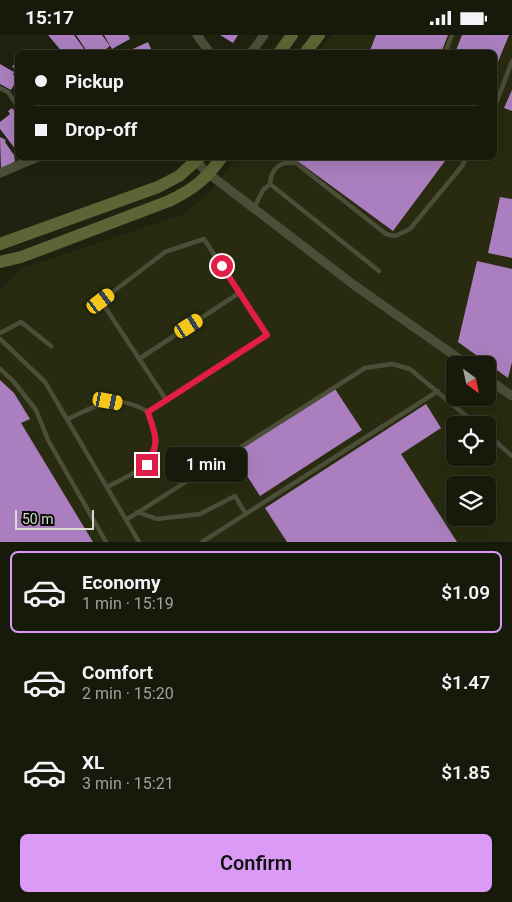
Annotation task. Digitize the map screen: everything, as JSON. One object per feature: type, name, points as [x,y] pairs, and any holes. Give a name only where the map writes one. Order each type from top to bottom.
[{"type":"street","points":[[197,35],[208,50]]},
{"type":"street","points":[[253,50],[264,35]]},
{"type":"street","points":[[281,50],[292,35]]},
{"type":"street","points":[[307,50],[319,35]]},
{"type":"street","points":[[0,173],[31,160]]},
{"type":"street","points":[[0,244],[158,187],[179,176],[195,160]]},
{"type":"street","points":[[197,160],[209,174],[354,285],[455,356]]},
{"type":"street","points":[[0,262],[21,257],[170,201],[192,190],[209,174],[220,160]]},
{"type":"street","points":[[0,272],[21,257]]},
{"type":"street","points":[[496,385],[512,396]]},
{"type":"lane","points":[[446,50],[452,35]]},
{"type":"lane","points":[[497,101],[512,61]]},
{"type":"lane","points":[[0,88],[8,92],[15,102]]},
{"type":"lane","points":[[254,208],[263,190],[270,184],[271,173],[278,165],[287,161],[296,163],[386,233],[395,235],[410,229],[465,160]]},
{"type":"lane","points":[[270,184],[379,271]]},
{"type":"lane","points":[[148,412],[167,401],[267,335],[204,239],[166,252],[101,301],[167,401]]},
{"type":"lane","points":[[139,359],[239,293]]},
{"type":"lane","points":[[0,333],[21,322],[51,346]]},
{"type":"lane","points":[[0,339],[46,381],[139,542]]},
{"type":"lane","points":[[126,520],[365,368],[392,364],[410,369],[467,416]]},
{"type":"lane","points":[[0,369],[14,382],[36,410],[48,440],[106,542]]},
{"type":"lane","points":[[202,542],[438,391]]},
{"type":"lane","points":[[68,419],[108,401],[139,406],[148,412],[156,438],[156,448],[147,465],[107,487]]},
{"type":"lane","points":[[496,442],[512,456]]},
{"type":"lane","points":[[137,513],[157,519],[200,514],[235,496],[246,514]]},
{"type":"shaded area","points":[[331,35],[512,35],[512,542],[0,542],[0,290],[23,268],[184,214],[214,188],[235,160],[497,160],[497,50],[319,50]]},
{"type":"building","points":[[48,35],[74,35],[85,50],[60,50]]},
{"type":"building","points":[[76,35],[102,35],[110,46],[105,50],[86,50]]},
{"type":"building","points":[[104,35],[128,35],[130,39],[112,49]]},
{"type":"building","points":[[220,35],[238,35],[233,43]]},
{"type":"building","points":[[376,35],[448,35],[442,50],[370,50]]},
{"type":"building","points":[[462,35],[509,35],[497,64],[497,50],[456,50]]},
{"type":"building","points":[[148,42],[152,50],[131,50]]},
{"type":"building","points":[[0,64],[14,72],[15,83],[11,90],[0,84]]},
{"type":"building","points":[[512,90],[512,111],[504,108]]},
{"type":"building","points":[[12,108],[15,112],[15,149],[0,129],[0,122],[10,114],[8,111]]},
{"type":"building","points":[[0,137],[6,140],[5,142],[14,155],[15,161],[1,171]]},
{"type":"building","points":[[296,160],[446,160],[393,231]]},
{"type":"building","points":[[500,197],[512,199],[512,258],[488,253]]},
{"type":"building","points":[[477,261],[512,269],[512,362],[508,378],[496,369],[496,356],[477,356],[458,342]]},
{"type":"building","points":[[0,380],[14,393],[30,419],[21,423],[93,542],[0,542]]},
{"type":"building","points":[[335,389],[362,430],[260,496],[233,454]]},
{"type":"building","points":[[426,404],[441,428],[401,454],[457,542],[287,542],[265,508]]},
{"type":"route","points":[[147,465],[156,448],[156,438],[148,412],[267,335],[222,266]]}]
